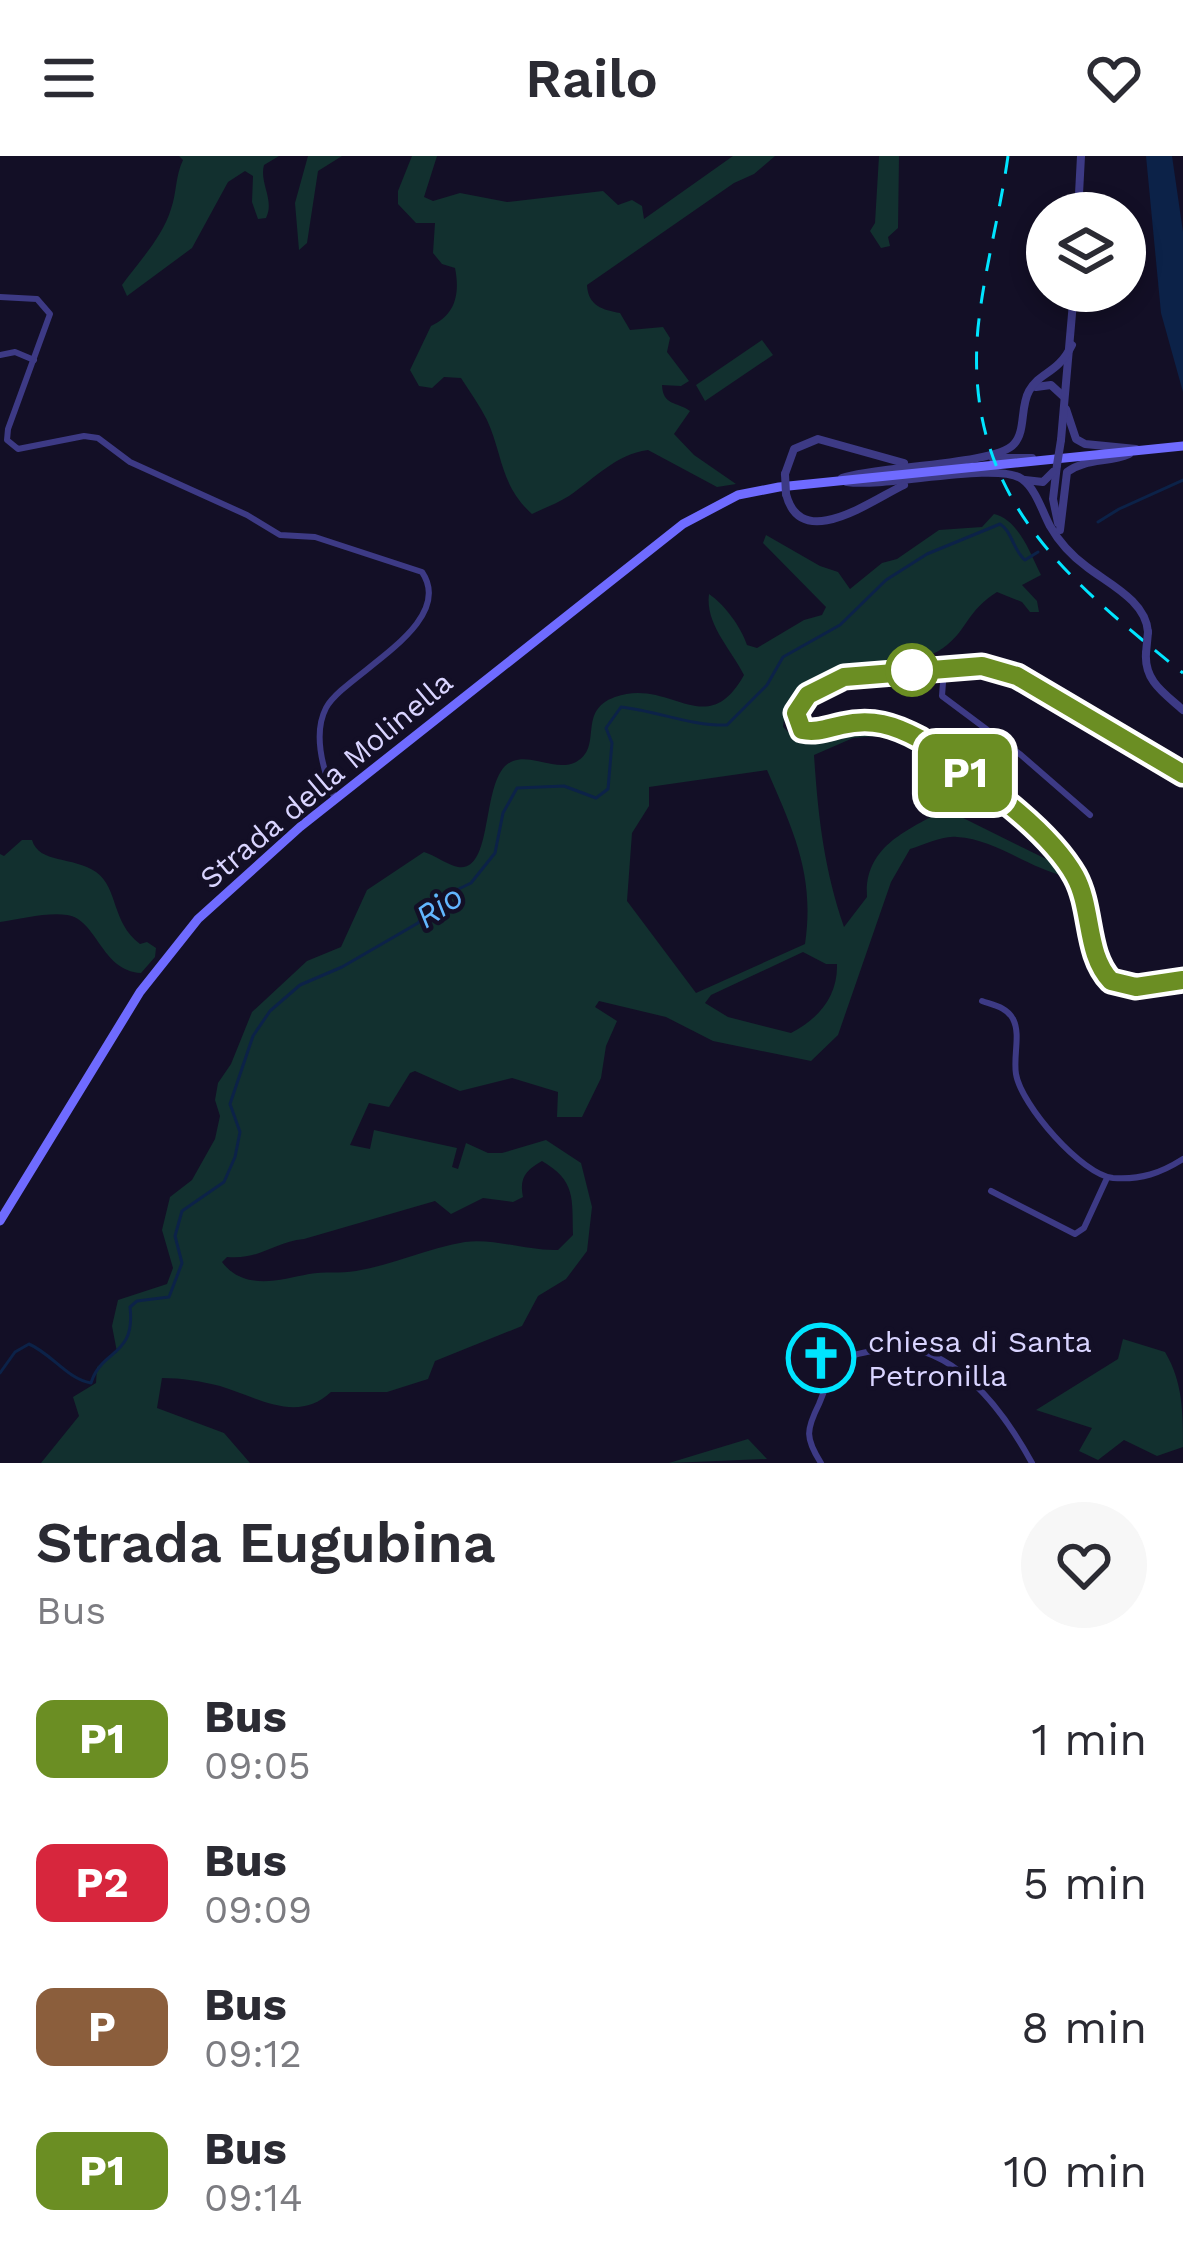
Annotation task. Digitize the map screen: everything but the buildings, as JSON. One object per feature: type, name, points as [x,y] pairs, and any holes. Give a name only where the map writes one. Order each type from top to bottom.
[{"type":"main road","name":"Strada della Molinella","points":[[0,1221],[161,961],[212,904],[334,799],[683,524],[737,495],[1039,458],[1183,446]]},
{"type":"street","points":[[1079,192],[1081,156]]},
{"type":"street","points":[[0,297],[37,298],[50,314],[8,429],[7,440],[18,449],[84,436],[98,438],[130,462],[280,535],[315,537],[422,572],[428,581],[427,598],[407,636],[335,695],[323,711],[320,750],[334,799]]},
{"type":"street","points":[[1060,530],[1053,499],[1073,312]]},
{"type":"street","points":[[964,460],[1000,453],[1014,445],[1029,390],[1057,370],[1072,345]]},
{"type":"street","points":[[0,355],[16,352],[34,360]]},
{"type":"street","points":[[1029,390],[1051,385],[1065,401],[1076,439],[1085,444],[1137,449]]},
{"type":"street","points":[[912,465],[818,439],[794,449],[785,475],[786,494],[798,518],[822,523],[915,480]]},
{"type":"street","name":"Strada della Molinella","points":[[1067,549],[1060,530],[1067,472],[1078,464],[1118,459],[1137,449]]},
{"type":"street","name":"Strada della Molinella","points":[[833,481],[862,471],[912,465],[1039,458]]},
{"type":"street","name":"Strada della Molinella","points":[[833,481],[867,485],[966,475],[1024,466],[1039,458]]},
{"type":"street","points":[[966,475],[1010,474],[1042,482],[1057,466]]},
{"type":"street","points":[[1023,479],[1067,549],[1137,605],[1148,632],[1146,671],[1183,710]]},
{"type":"street","points":[[1183,774],[1017,676],[982,666],[844,677],[808,695],[796,713],[797,724],[813,732],[870,721],[899,727],[920,739],[1061,856],[1082,891],[1096,957],[1111,981],[1136,987],[1183,980]]},
{"type":"street","points":[[944,668],[942,696],[1090,815]]},
{"type":"street","points":[[982,1001],[1012,1016],[1016,1077],[1044,1127],[1107,1178],[1148,1177],[1183,1159]]},
{"type":"street","points":[[991,1191],[1075,1234],[1084,1228],[1107,1178]]},
{"type":"street","points":[[821,1463],[808,1443],[807,1428],[836,1366],[845,1357],[897,1345],[932,1354],[982,1391],[1032,1463]]},
{"type":"green space","points":[[179,156],[279,156],[264,165],[266,218],[258,219],[252,202],[253,176],[245,171],[228,182],[192,248],[127,296],[122,285],[167,220],[183,160]]},
{"type":"green space","points":[[308,156],[342,156],[318,171],[307,243],[299,250],[295,203]]},
{"type":"green space","points":[[412,156],[437,156],[424,197],[433,201],[460,193],[507,202],[603,191],[618,205],[632,200],[642,206],[644,219],[733,156],[775,156],[587,285],[593,302],[620,313],[630,330],[663,327],[670,338],[667,352],[689,381],[681,386],[662,385],[668,400],[690,411],[674,434],[694,455],[736,484],[717,487],[648,450],[616,462],[569,496],[532,514],[514,492],[487,420],[461,378],[444,377],[432,388],[419,386],[410,370],[431,326],[451,309],[457,286],[455,268],[442,264],[433,253],[435,223],[416,223],[398,204],[398,191]]},
{"type":"green space","points":[[879,156],[899,156],[898,228],[888,237],[890,246],[881,248],[870,231],[875,223]]},
{"type":"green space","points":[[762,340],[773,355],[705,401],[696,385]]},
{"type":"green space","points":[[994,514],[1023,538],[1041,575],[1022,585],[1037,601],[1039,612],[1030,612],[1022,602],[997,592],[979,606],[954,639],[928,656],[827,674],[806,684],[791,701],[783,727],[796,739],[865,725],[888,727],[906,736],[1015,817],[1057,860],[1065,876],[971,839],[946,837],[910,849],[891,882],[838,1035],[811,1061],[713,1041],[666,1017],[599,1001],[595,1007],[617,1021],[606,1046],[601,1078],[582,1117],[557,1117],[558,1092],[512,1078],[460,1091],[410,1073],[389,1107],[369,1103],[350,1145],[370,1149],[374,1130],[457,1148],[452,1167],[458,1169],[466,1143],[488,1153],[502,1153],[546,1140],[581,1163],[592,1207],[587,1251],[566,1279],[538,1296],[522,1326],[435,1361],[428,1379],[387,1392],[331,1392],[305,1406],[277,1405],[213,1384],[162,1378],[157,1408],[224,1433],[250,1463],[41,1463],[79,1416],[73,1397],[96,1383],[97,1367],[117,1352],[112,1326],[118,1300],[167,1284],[173,1268],[162,1230],[170,1197],[192,1180],[215,1139],[220,1116],[215,1100],[218,1083],[252,1012],[307,961],[341,947],[367,890],[424,852],[458,867],[470,865],[478,855],[502,769],[521,759],[561,765],[576,762],[588,747],[596,711],[603,703],[635,693],[701,707],[730,695],[744,675],[715,626],[709,594],[732,617],[747,645],[757,648],[804,620],[822,615],[826,607],[763,543],[766,535],[838,572],[850,589],[882,563],[897,559],[939,530],[982,527]],"holes":[[[878,736],[896,742],[942,769],[992,807],[1046,859],[945,809],[903,833],[880,853],[868,879],[867,897],[844,927],[823,842],[814,755],[853,738]],[[767,770],[794,834],[804,875],[805,944],[696,993],[627,901],[632,833],[649,806],[649,787]],[[803,952],[826,964],[837,964],[834,987],[824,1006],[791,1033],[728,1017],[705,1003],[711,995]],[[542,1161],[561,1176],[570,1192],[573,1235],[558,1250],[465,1242],[356,1271],[262,1281],[241,1277],[222,1262],[435,1201],[451,1214],[483,1198],[513,1202],[523,1197],[528,1171]]]},
{"type":"green space","points":[[22,840],[32,840],[42,853],[87,867],[103,879],[124,926],[140,944],[147,942],[156,948],[155,957],[141,973],[117,964],[86,925],[67,915],[0,922],[0,854],[4,856]]},
{"type":"green space","points":[[1123,1339],[1165,1352],[1179,1386],[1183,1447],[1157,1456],[1124,1440],[1098,1460],[1079,1451],[1092,1428],[1036,1410],[1118,1359]]},
{"type":"green space","points":[[748,1439],[767,1459],[669,1463]]},
{"type":"water","points":[[1146,156],[1172,156],[1183,232],[1183,392],[1161,313]]},
{"type":"waterway","name":"Rio","points":[[1098,522],[1183,480]]},
{"type":"waterway","name":"Rio","points":[[0,1373],[15,1352],[29,1344],[74,1377],[91,1383],[128,1335],[130,1307],[137,1301],[169,1297],[182,1263],[175,1236],[182,1211],[224,1182],[240,1132],[230,1104],[253,1036],[270,1011],[300,985],[342,967],[418,923],[436,900],[471,883],[495,853],[503,813],[517,788],[564,786],[596,798],[608,789],[612,743],[606,728],[621,707],[727,725],[767,685],[783,657],[840,625],[886,580],[927,554],[1000,524],[1025,560],[1038,552]]},
{"type":"railway","points":[[1008,156],[978,328],[978,387],[987,439],[1005,486],[1062,566],[1183,673]]},
{"type":"bus line","name":"P1","points":[[1183,774],[1017,676],[982,666],[844,677],[808,695],[796,713],[802,730],[870,721],[899,727],[920,739],[1061,856],[1082,891],[1096,957],[1111,981],[1136,987],[1183,980]]},
{"type":"place","name":"chiesa di Santa Petronilla","points":[[821,1358]]}]
